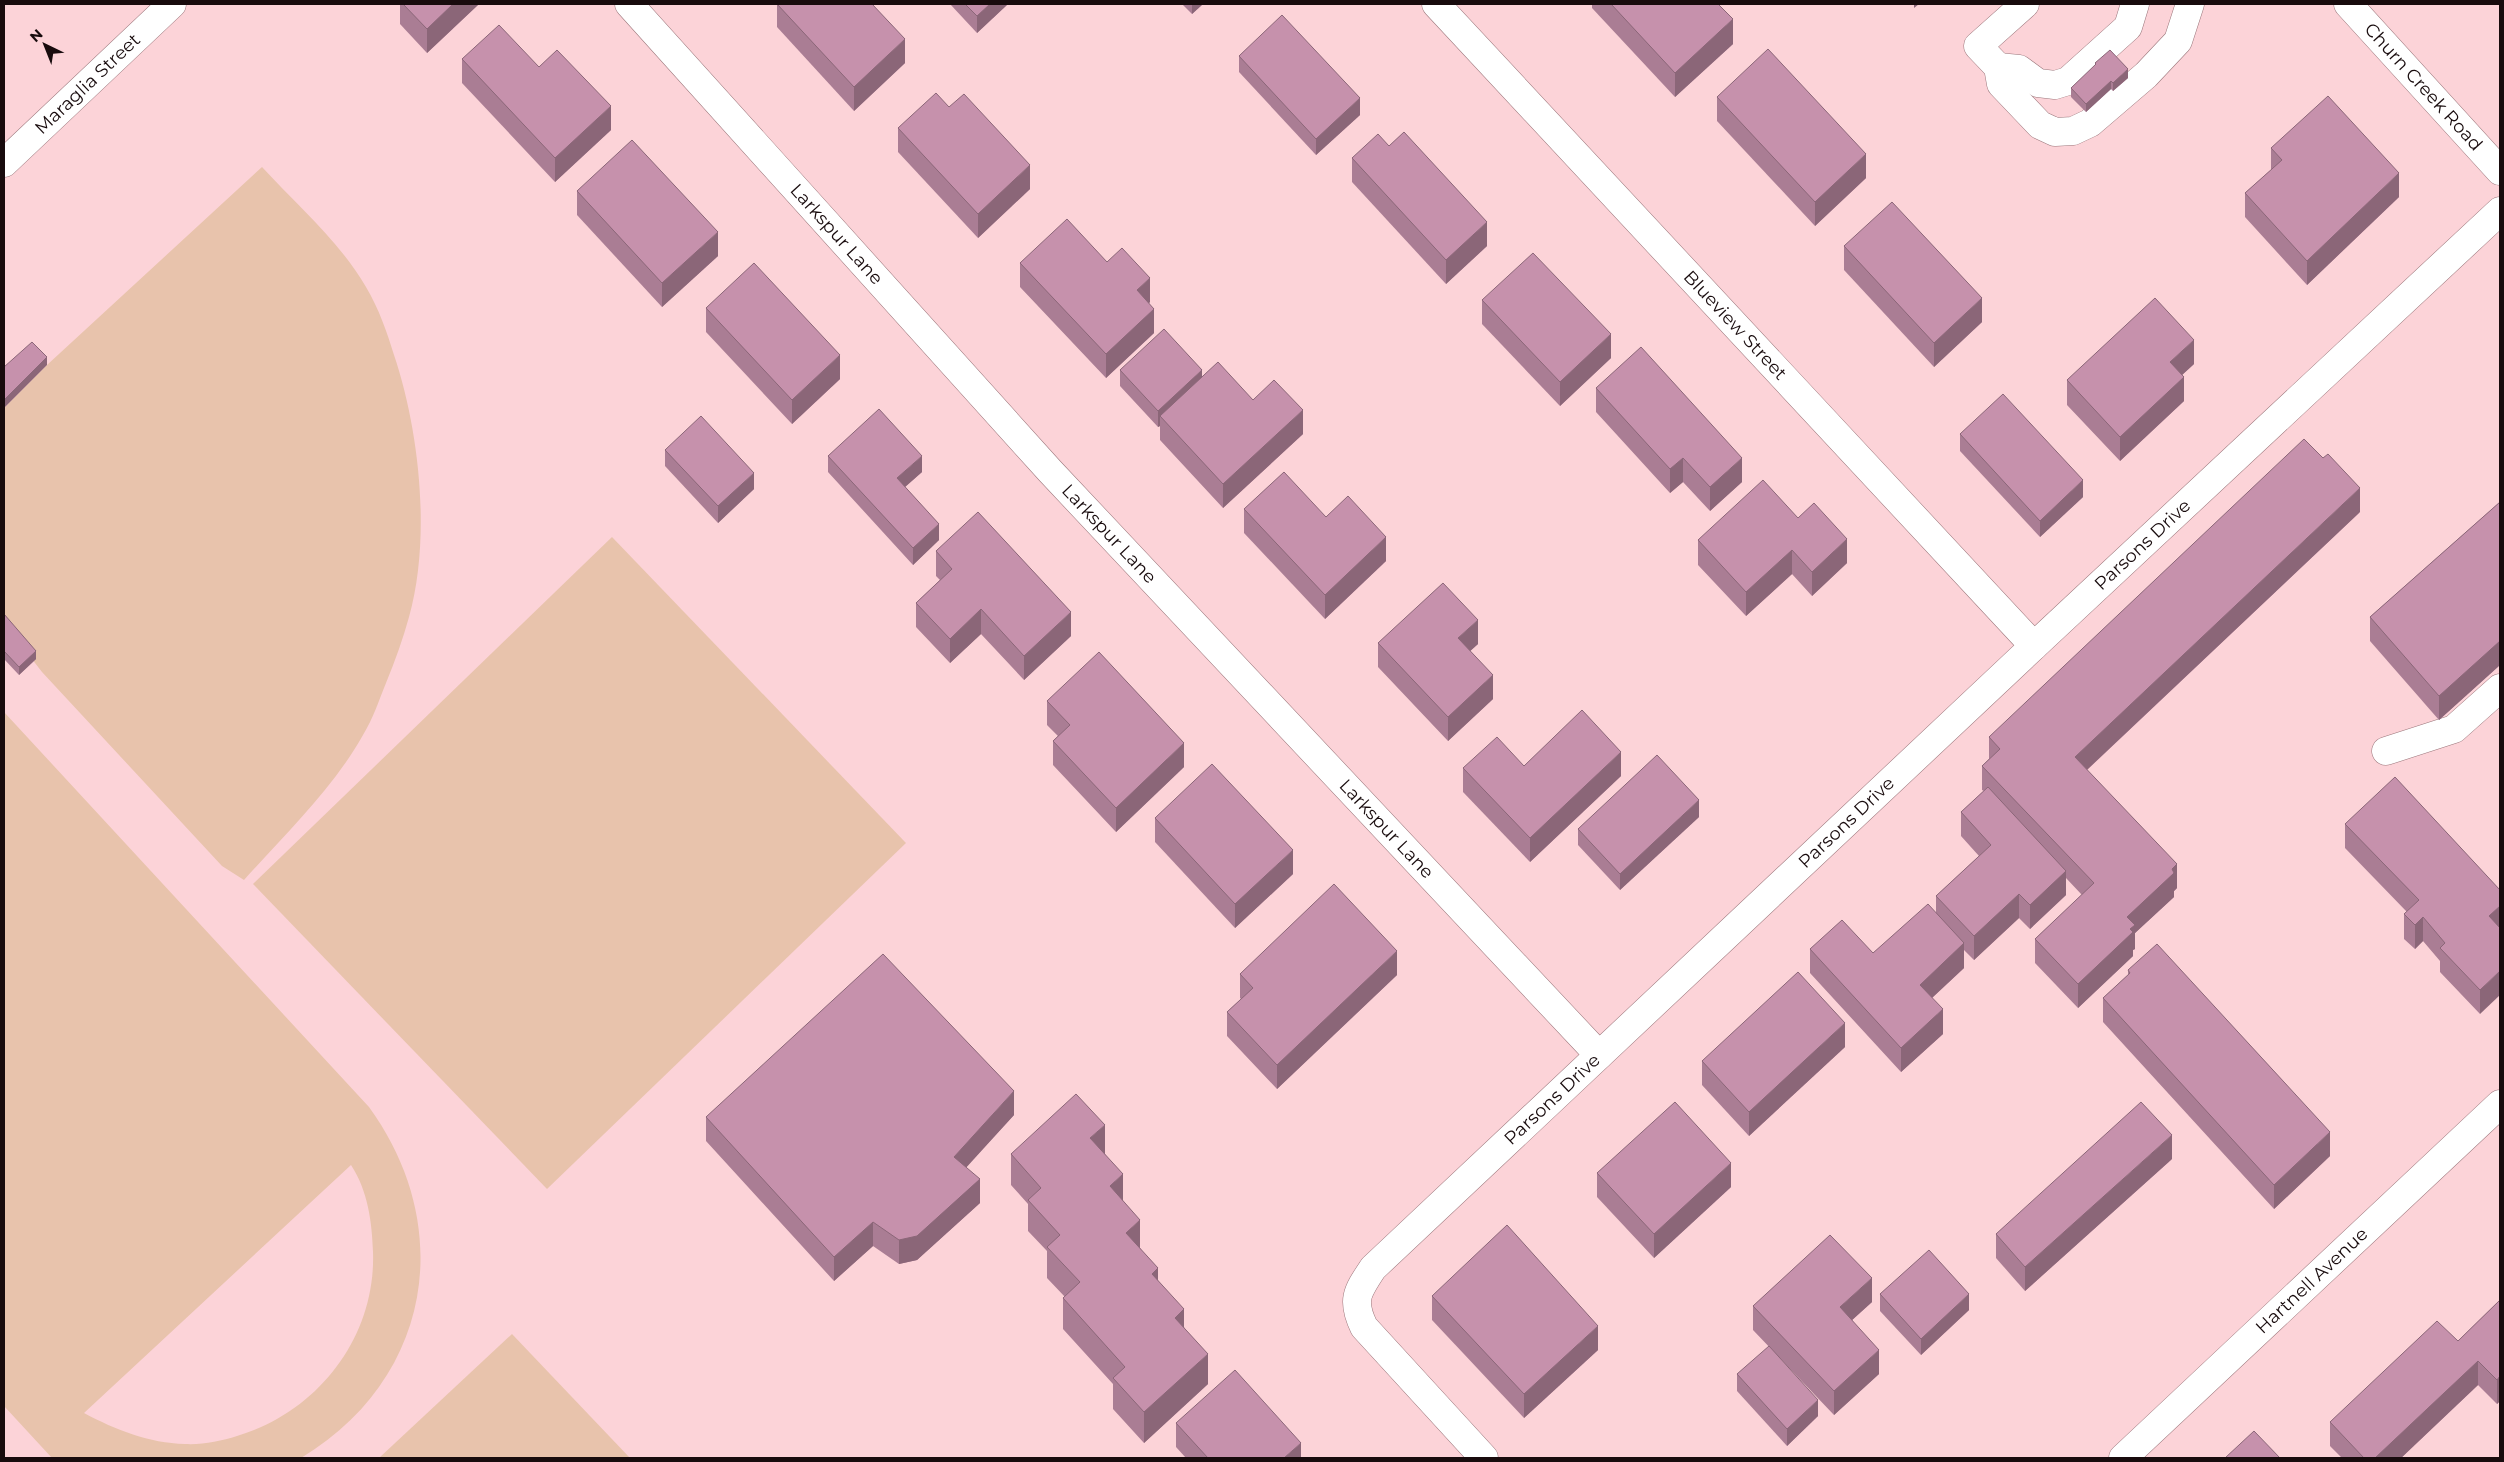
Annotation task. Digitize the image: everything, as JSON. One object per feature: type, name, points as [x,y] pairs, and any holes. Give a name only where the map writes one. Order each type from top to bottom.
[{"type":"street","name":"Maraglia Street","points":[[4,163],[172,4]]},
{"type":"street","name":"Larkspur Lane","points":[[629,4],[1050,471],[1475,921],[1598,1055]]},
{"type":"street","name":"Blueview Street","points":[[1436,4],[2034,646]]},
{"type":"street","points":[[2024,4],[1978,46],[1998,67],[2001,84],[2040,125],[2054,132],[2073,131],[2098,117],[2146,75],[2178,41],[2190,4]]},
{"type":"street","points":[[1998,67],[2019,69],[2038,83],[2055,85],[2068,81],[2128,28],[2135,4]]},
{"type":"street","name":"Churn Creek Road","points":[[2348,4],[2500,171]]},
{"type":"street","name":"Parsons Drive","points":[[1484,1458],[1364,1327],[1356,1309],[1360,1287],[1373,1268],[2500,211]]},
{"type":"street","points":[[2386,750],[2454,730],[2500,688]]},
{"type":"street","name":"Hartnell Avenue","points":[[2123,1458],[2500,1104]]},
{"type":"shaded area","points":[[262,167],[344,255],[356,270],[379,312],[403,385],[410,417],[420,486],[421,520],[420,554],[416,587],[409,617],[396,658],[370,723],[351,755],[323,793],[244,880],[222,866],[42,672],[4,623],[4,408],[47,365]]},
{"type":"shaded area","points":[[612,537],[906,843],[547,1189],[253,884]]},
{"type":"shaded area","points":[[4,712],[369,1107],[397,1154],[414,1202],[420,1251],[417,1299],[403,1345],[379,1387],[345,1425],[301,1458],[52,1458],[4,1406]],"holes":[[[351,1165],[365,1196],[372,1229],[371,1283],[364,1313],[353,1341],[337,1367],[316,1390],[293,1409],[266,1425],[237,1436],[205,1443],[172,1443],[133,1435],[84,1413]]]},
{"type":"shaded area","points":[[512,1334],[630,1458],[379,1458]]},
{"type":"building","points":[[403,4],[453,4],[427,29]]},
{"type":"building","points":[[777,4],[872,4],[905,39],[854,87]]},
{"type":"building","points":[[965,4],[990,4],[977,16]]},
{"type":"building","points":[[1611,4],[1718,4],[1733,19],[1675,73]]},
{"type":"building","points":[[1282,15],[1360,98],[1316,139],[1239,56]]},
{"type":"building","points":[[499,25],[539,67],[557,50],[611,106],[555,158],[462,59]]},
{"type":"building","points":[[1768,49],[1866,154],[1815,202],[1717,97]]},
{"type":"building","points":[[2110,50],[2128,69],[2113,83],[2111,81],[2086,104],[2071,88]]},
{"type":"building","points":[[936,93],[949,107],[964,94],[1030,165],[978,214],[898,128]]},
{"type":"building","points":[[2328,96],[2399,173],[2307,261],[2245,193],[2282,160],[2271,148]]},
{"type":"building","points":[[1404,132],[1487,222],[1446,260],[1352,158],[1378,134],[1389,146]]},
{"type":"building","points":[[632,140],[718,232],[662,283],[577,191]]},
{"type":"building","points":[[1892,202],[1982,298],[1934,343],[1844,246]]},
{"type":"building","points":[[1067,219],[1107,262],[1122,248],[1150,278],[1137,290],[1154,309],[1106,354],[1020,263]]},
{"type":"building","points":[[1533,253],[1611,334],[1560,382],[1482,300]]},
{"type":"building","points":[[754,263],[840,355],[792,400],[706,308]]},
{"type":"building","points":[[2155,298],[2194,340],[2170,362],[2184,377],[2120,437],[2067,380]]},
{"type":"building","points":[[1164,329],[1202,370],[1158,411],[1120,370]]},
{"type":"building","points":[[32,342],[47,357],[4,400],[4,367]]},
{"type":"building","points":[[1641,347],[1742,458],[1710,487],[1683,458],[1670,469],[1596,388]]},
{"type":"building","points":[[1218,362],[1253,400],[1274,380],[1303,410],[1223,484],[1160,416]]},
{"type":"building","points":[[2003,394],[2083,480],[2040,521],[1960,434]]},
{"type":"building","points":[[879,409],[922,456],[897,478],[939,524],[913,548],[828,456]]},
{"type":"building","points":[[701,416],[754,473],[718,506],[665,450]]},
{"type":"building","points":[[2304,439],[2323,458],[2328,454],[2360,488],[2075,757],[2177,864],[2172,869],[2174,873],[2127,917],[2135,925],[2130,929],[2133,932],[2078,984],[2035,939],[2094,883],[1982,766],[2000,749],[1989,737]]},
{"type":"building","points":[[1284,472],[1326,517],[1348,496],[1386,537],[1325,595],[1244,509]]},
{"type":"building","points":[[1763,480],[1798,518],[1814,503],[1847,539],[1812,572],[1792,550],[1746,592],[1698,540]]},
{"type":"building","points":[[2500,502],[2500,641],[2439,696],[2370,617]]},
{"type":"building","points":[[978,512],[1071,612],[1024,656],[981,609],[950,639],[916,603],[952,569],[936,551]]},
{"type":"building","points":[[1443,583],[1478,620],[1458,638],[1493,675],[1448,717],[1378,643]]},
{"type":"building","points":[[4,614],[36,651],[19,667],[4,651]]},
{"type":"building","points":[[1099,652],[1184,743],[1116,808],[1053,741],[1070,725],[1047,701]]},
{"type":"building","points":[[1582,710],[1621,752],[1530,838],[1463,768],[1497,737],[1524,766]]},
{"type":"building","points":[[1657,755],[1699,800],[1620,874],[1578,829]]},
{"type":"building","points":[[1212,764],[1293,850],[1235,904],[1155,818]]},
{"type":"building","points":[[2395,777],[2500,890],[2500,906],[2489,916],[2500,928],[2500,971],[2480,990],[2440,948],[2445,943],[2423,917],[2415,925],[2404,914],[2419,900],[2345,824]]},
{"type":"building","points":[[1988,787],[2066,871],[2030,905],[2019,894],[1974,936],[1936,896],[1991,845],[1961,812]]},
{"type":"building","points":[[1334,884],[1397,951],[1277,1065],[1227,1012],[1253,988],[1240,974]]},
{"type":"building","points":[[1928,904],[1964,943],[1920,985],[1943,1009],[1901,1048],[1810,949],[1842,920],[1873,953]]},
{"type":"building","points":[[2157,944],[2330,1132],[2274,1185],[2103,998],[2130,973],[2128,970]]},
{"type":"building","points":[[883,954],[1014,1091],[954,1157],[980,1179],[917,1236],[899,1240],[873,1222],[834,1257],[706,1117]]},
{"type":"building","points":[[1798,972],[1845,1023],[1749,1112],[1702,1061]]},
{"type":"building","points":[[1076,1094],[1105,1125],[1090,1138],[1123,1174],[1110,1186],[1140,1220],[1126,1233],[1158,1268],[1152,1274],[1184,1309],[1175,1318],[1208,1354],[1144,1412],[1113,1378],[1125,1367],[1063,1298],[1080,1282],[1047,1247],[1060,1235],[1028,1200],[1041,1188],[1011,1154]]},
{"type":"building","points":[[1675,1102],[1731,1163],[1654,1234],[1597,1173]]},
{"type":"building","points":[[2141,1102],[2172,1135],[2025,1267],[1996,1234]]},
{"type":"building","points":[[1507,1225],[1598,1326],[1524,1394],[1432,1296]]},
{"type":"building","points":[[1830,1235],[1872,1278],[1840,1307],[1879,1350],[1834,1391],[1753,1306]]},
{"type":"building","points":[[1929,1250],[1969,1294],[1921,1339],[1880,1294]]},
{"type":"building","points":[[2500,1300],[2500,1376],[2497,1380],[2478,1361],[2375,1458],[2364,1458],[2330,1422],[2437,1321],[2458,1341]]},
{"type":"building","points":[[1769,1346],[1818,1400],[1787,1429],[1737,1374]]},
{"type":"building","points":[[1235,1370],[1301,1443],[1284,1458],[1208,1458],[1176,1423]]},
{"type":"building","points":[[2254,1431],[2280,1458],[2225,1458]]}]
